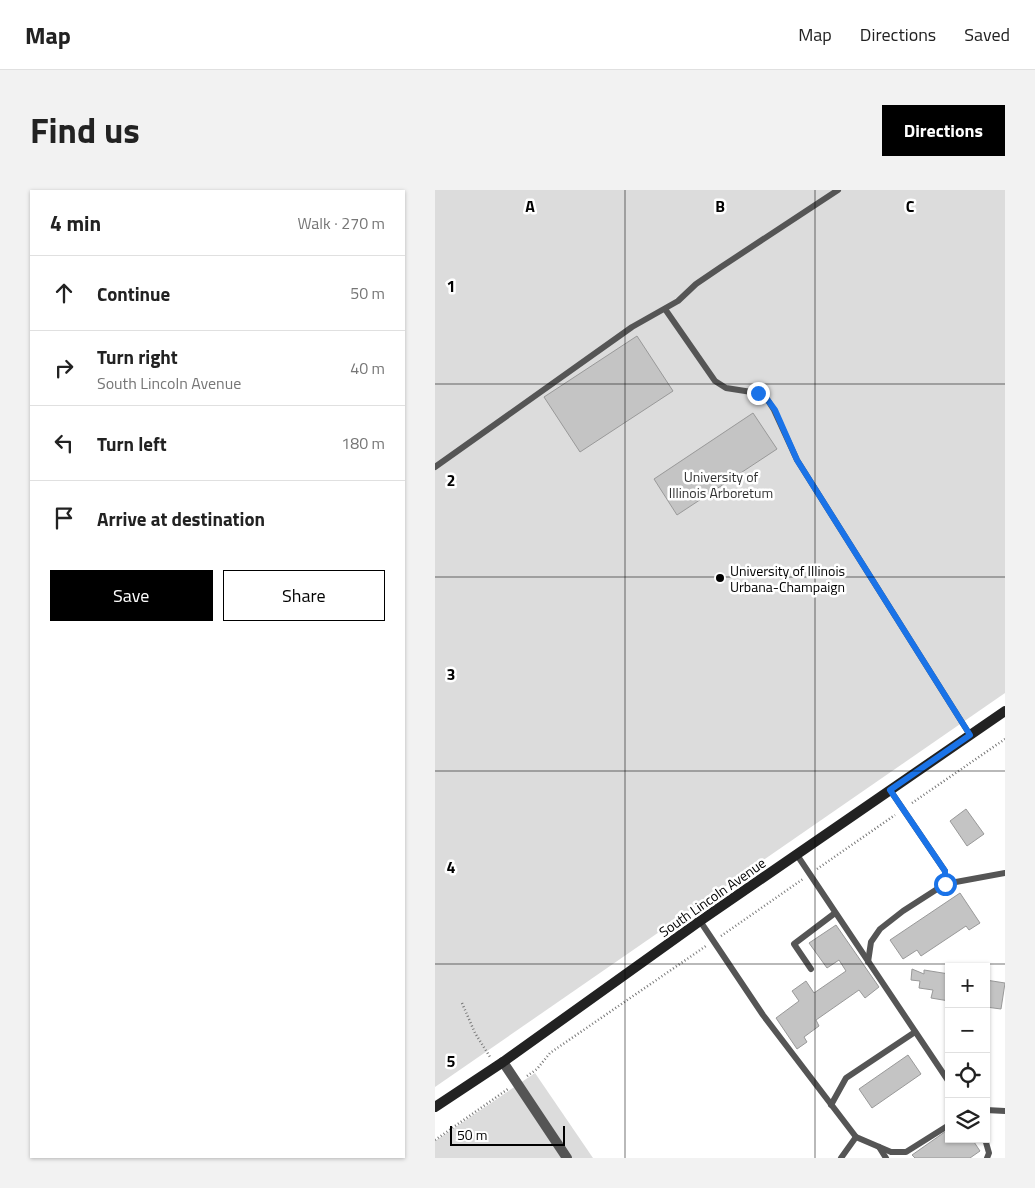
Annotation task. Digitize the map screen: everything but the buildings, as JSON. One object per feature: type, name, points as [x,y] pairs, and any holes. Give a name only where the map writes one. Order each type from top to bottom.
[{"type":"main road","name":"South Lincoln Avenue","points":[[435,1108],[503,1062],[700,921],[1004,713]]},
{"type":"street","points":[[503,1062],[567,1158]]},
{"type":"lane","points":[[435,467],[631,327],[665,309],[715,271],[839,190]]},
{"type":"lane","points":[[665,309],[715,381],[726,388],[758,393],[767,399],[775,410],[797,460],[970,735]]},
{"type":"lane","points":[[890,790],[945,871],[945,884]]},
{"type":"lane","points":[[797,855],[945,1076]]},
{"type":"lane","points":[[868,962],[871,942],[880,930],[945,884],[1005,874]]},
{"type":"lane","points":[[811,969],[794,944],[835,913]]},
{"type":"lane","points":[[700,921],[763,1015],[856,1137],[891,1152],[905,1152],[945,1127]]},
{"type":"lane","points":[[831,1106],[846,1078],[915,1032]]},
{"type":"lane","points":[[990,1110],[1005,1111]]},
{"type":"lane","points":[[841,1158],[856,1137]]},
{"type":"lane","points":[[986,1143],[989,1153],[987,1158]]},
{"type":"lane","points":[[878,1145],[887,1158]]},
{"type":"path","points":[[530,1074],[537,1069],[550,1053],[1005,739]]},
{"type":"path","points":[[462,1003],[475,1033]]},
{"type":"path","points":[[435,1140],[505,1091]]},
{"type":"green space","name":"University of Illinois Arboretum","points":[[435,190],[1005,190],[1005,693],[435,1087]]},
{"type":"green space","points":[[535,1073],[593,1158],[435,1158],[435,1141]]},
{"type":"place","name":"University of Illinois Urbana-Champaign","points":[[720,578]]},
{"type":"route","points":[[758,393],[767,399],[775,410],[797,460],[970,735],[890,790],[945,871],[945,884]]}]
